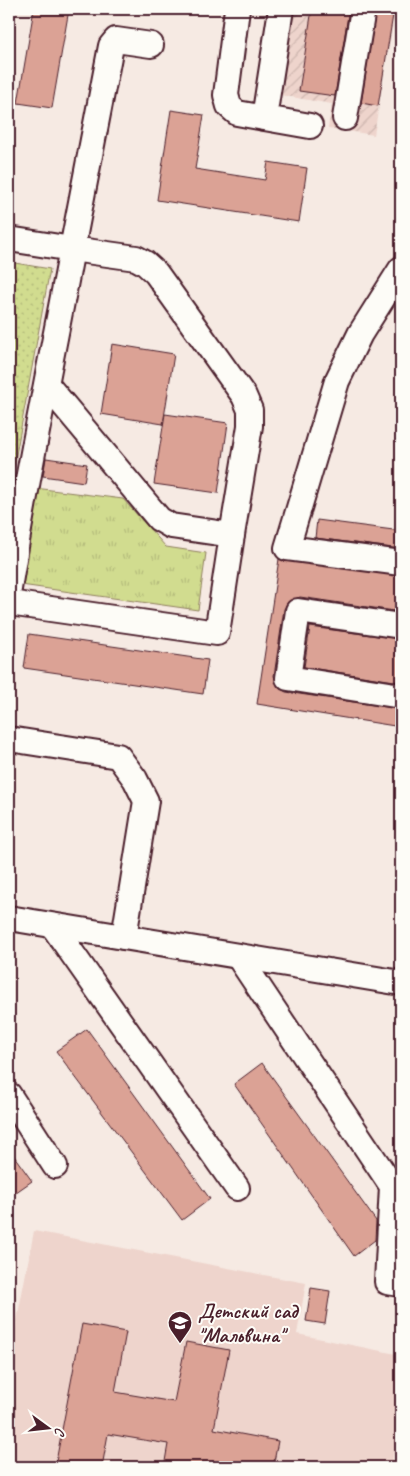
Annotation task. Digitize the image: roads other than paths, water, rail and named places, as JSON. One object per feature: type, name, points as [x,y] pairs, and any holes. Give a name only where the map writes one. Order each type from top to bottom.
[{"type":"street","points":[[237,9],[226,95],[228,106],[237,113],[310,126]]},
{"type":"street","points":[[264,118],[281,9]]},
{"type":"street","points":[[345,118],[362,9]]},
{"type":"street","points":[[9,589],[27,473],[47,385],[111,46],[116,40],[151,44]]},
{"type":"street","points":[[9,604],[217,633],[250,426],[250,410],[244,396],[156,273],[146,263],[136,258],[72,249],[11,232]]},
{"type":"street","points":[[401,269],[360,334],[337,381],[287,548],[401,563]]},
{"type":"street","points":[[47,385],[159,519],[170,526],[232,535]]},
{"type":"street","points":[[401,626],[298,611],[288,678],[401,696]]},
{"type":"street","points":[[9,739],[118,756],[135,778],[146,801],[124,937]]},
{"type":"street","points":[[9,918],[401,983]]},
{"type":"street","points":[[54,926],[237,1188]]},
{"type":"street","points":[[238,956],[392,1186],[387,1282],[401,1284]]},
{"type":"street","points":[[9,1095],[55,1166]]},
{"type":"place","name":"Детский сад \"Мальвина\"","points":[[180,1344]]}]
